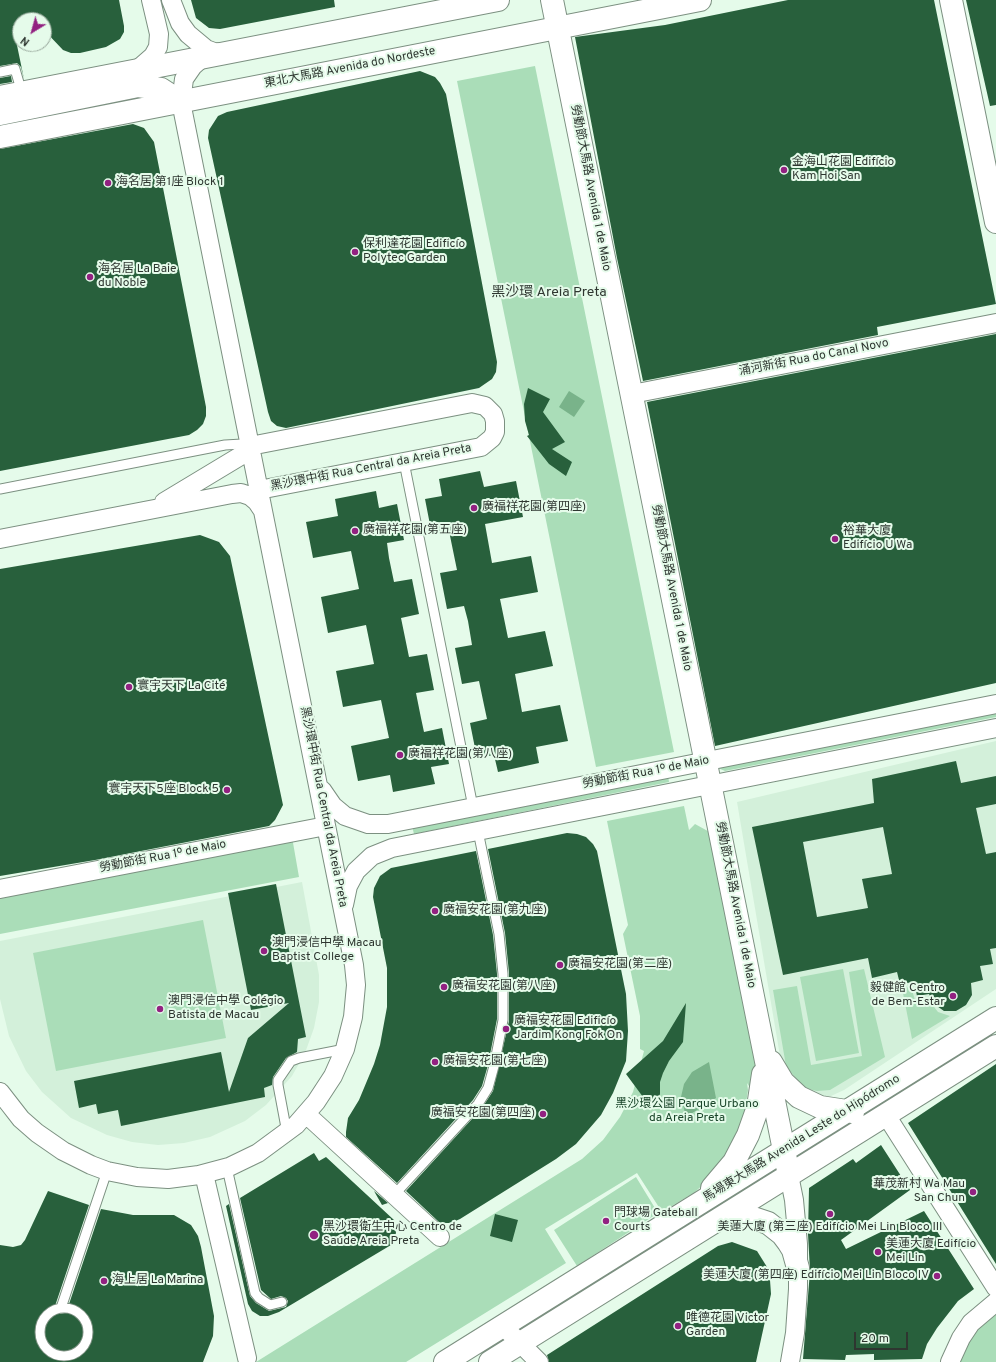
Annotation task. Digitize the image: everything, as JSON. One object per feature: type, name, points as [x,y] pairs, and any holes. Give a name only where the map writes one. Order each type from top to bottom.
[{"type":"main road","points":[[0,114],[133,79],[202,58],[431,6],[498,0]]},
{"type":"main road","name":"勞動節大馬路 Avenida 1 de Maio","points":[[552,0],[789,1175]]},
{"type":"main road","name":"東北大馬路 Avenida do Nordeste","points":[[0,137],[700,0]]},
{"type":"main road","points":[[951,0],[996,222]]},
{"type":"main road","points":[[0,97],[133,79],[142,86],[165,91],[181,102]]},
{"type":"main road","name":"馬場東大馬路 Avenida Leste do Hipódromo","points":[[445,1362],[996,1018]]},
{"type":"main road","points":[[760,1033],[777,1073],[790,1090],[808,1103],[847,1112],[864,1112],[889,1108],[916,1096]]},
{"type":"main road","points":[[681,1214],[716,1185],[734,1162],[748,1136],[758,1107],[763,1078],[763,1048],[760,1033]]},
{"type":"main road","name":"馬場東大馬路 Avenida Leste do Hipódromo","points":[[490,1362],[996,1046]]},
{"type":"main road","points":[[714,1222],[740,1216],[759,1219],[768,1223],[782,1234],[788,1242],[795,1254],[798,1268]]},
{"type":"street","points":[[133,79],[153,56],[158,47],[159,34],[151,0]]},
{"type":"street","points":[[171,0],[180,23],[197,42],[214,52],[228,53]]},
{"type":"street","name":"黑沙環中街 Rua Central da Areia Preta","points":[[0,1092],[21,1119],[49,1143],[77,1159],[107,1171],[152,1178],[168,1179],[204,1174],[227,1168],[258,1154],[287,1133],[306,1114],[325,1089],[345,1049],[353,1017],[356,985],[354,965],[181,102],[184,79],[192,66],[202,58]]},
{"type":"street","name":"涌河新街 Rua do Canal Novo","points":[[632,394],[996,323]]},
{"type":"street","name":"黑沙環中街 Rua Central da Areia Preta","points":[[250,446],[472,403],[485,406],[494,417],[495,432],[489,441],[484,445],[259,490]]},
{"type":"street","points":[[151,509],[242,455],[250,446]]},
{"type":"street","points":[[0,539],[236,493],[254,498],[263,511]]},
{"type":"street","name":"勞動節街 Rua 1º de Maio","points":[[317,776],[322,790],[330,803],[341,813],[354,820],[378,825],[473,808],[996,704]]},
{"type":"street","name":"勞動節街 Rua 1º de Maio","points":[[345,920],[346,895],[351,881],[360,867],[382,851],[996,728]]},
{"type":"street","points":[[407,820],[401,827],[400,835],[406,842],[412,844]]},
{"type":"street","name":"勞動節街 Rua 1º de Maio","points":[[0,889],[326,826]]},
{"type":"street","points":[[306,1114],[440,1237]]},
{"type":"street","points":[[886,1115],[996,1288]]},
{"type":"street","points":[[204,1174],[247,1358]]},
{"type":"street","points":[[789,1175],[794,1200],[798,1268],[796,1325],[790,1362]]},
{"type":"street","points":[[950,1362],[961,1338],[971,1323],[996,1302]]},
{"type":"street","points":[[503,1326],[539,1362]]},
{"type":"lane","points":[[0,72],[15,70],[22,93]]},
{"type":"lane","points":[[0,489],[225,445],[242,444],[250,446]]},
{"type":"lane","points":[[404,462],[473,808]]},
{"type":"lane","points":[[394,1195],[478,1104],[488,1088],[494,1066],[502,1020],[503,974],[499,934],[478,831]]},
{"type":"lane","points":[[287,1133],[278,1080],[295,1059],[345,1049]]},
{"type":"lane","points":[[227,1168],[255,1293],[258,1298],[270,1305],[282,1302]]},
{"type":"lane","points":[[61,1308],[77,1312],[83,1317],[87,1328],[87,1340],[83,1347],[77,1352],[62,1356],[48,1350],[40,1336],[40,1328],[47,1315],[61,1308],[107,1171]]},
{"type":"shaded area","points":[[569,391],[585,401],[574,417],[559,407]]},
{"type":"shaded area","points":[[996,741],[996,989],[844,1090],[831,1096],[818,1097],[805,1092],[781,1062],[737,802]]},
{"type":"shaded area","name":"澳門浸信中學 Colégio Batista de Macau","points":[[302,882],[319,975],[319,1002],[314,1028],[305,1053],[292,1076],[266,1105],[245,1121],[210,1137],[184,1143],[158,1145],[132,1142],[107,1135],[71,1118],[42,1092],[26,1071],[9,1036],[0,999],[0,941]]},
{"type":"shaded area","points":[[709,1062],[716,1098],[686,1117],[681,1097],[684,1084],[692,1072]]},
{"type":"green space","points":[[535,66],[674,752],[596,767],[457,81]]},
{"type":"green space","points":[[996,709],[996,717],[725,771],[718,768],[718,766]]},
{"type":"green space","points":[[668,775],[669,782],[414,834],[412,826]]},
{"type":"green space","name":"黑沙環公園 Parque Urbano da Areia Preta","points":[[684,806],[689,830],[695,824],[715,835],[757,1057],[753,1092],[747,1083],[748,1090],[742,1129],[724,1165],[695,1192],[662,1212],[637,1173],[545,1229],[566,1263],[406,1362],[256,1362],[582,1159],[603,1140],[620,1117],[633,1092],[644,1051],[640,1049],[640,1016],[623,934],[628,925],[607,821]]},
{"type":"green space","points":[[292,837],[299,877],[0,934],[0,894]]},
{"type":"green space","points":[[203,920],[226,1038],[56,1071],[33,953]]},
{"type":"green space","points":[[843,969],[859,1053],[816,1061],[800,977]]},
{"type":"green space","points":[[864,969],[885,1057],[830,1090],[817,1091],[804,1088],[786,1066],[773,990],[797,986],[811,1065],[862,1056],[849,972]]},
{"type":"green space","points":[[911,987],[915,1000],[927,998],[938,1012],[950,1016],[912,1039],[902,988]]},
{"type":"green space","name":"門球場 Gateball Courts","points":[[636,1177],[658,1213],[577,1266],[554,1230]]},
{"type":"green space","points":[[996,1313],[996,1362],[957,1362],[976,1331]]},
{"type":"building","points":[[0,0],[119,0],[124,26],[124,32],[120,39],[106,47],[80,53],[71,53],[63,50],[52,38],[52,12],[12,12],[12,52],[18,52],[24,79],[21,67],[17,63],[0,66]]},
{"type":"building","points":[[191,0],[334,0],[335,7],[220,29],[209,28],[196,18]]},
{"type":"building","name":"金海山花園 Edifício Kam Hoi San","points":[[788,0],[934,0],[996,304],[877,327],[878,335],[643,381],[617,258],[575,37],[665,25]]},
{"type":"building","points":[[966,0],[996,0],[996,105],[990,106]]},
{"type":"building","name":"保利達花園 Edificío Polytec Garden","points":[[420,71],[435,77],[446,94],[497,362],[496,372],[492,379],[479,388],[286,428],[277,426],[271,421],[268,412],[208,138],[209,130],[218,116],[227,112]]},
{"type":"building","points":[[11,76],[12,82],[0,84],[0,78]]},
{"type":"building","name":"海名居 La Baie du Noble","points":[[133,124],[144,128],[154,142],[206,407],[206,416],[203,424],[189,435],[0,471],[0,149]]},
{"type":"building","name":"裕華大廈 Edifício U Wa","points":[[996,334],[996,683],[715,746],[647,402]]},
{"type":"building","points":[[528,388],[550,399],[543,412],[565,442],[552,449],[572,462],[566,476],[549,464],[527,436],[529,435],[525,421],[524,404]]},
{"type":"building","points":[[480,471],[484,487],[516,481],[523,517],[485,524],[492,563],[531,556],[538,592],[500,599],[508,638],[545,631],[553,666],[515,674],[522,712],[560,705],[568,741],[536,747],[539,763],[498,772],[494,755],[477,758],[470,723],[487,719],[479,681],[462,684],[455,648],[472,645],[468,621],[464,606],[447,609],[440,573],[457,570],[449,531],[432,535],[425,499],[442,496],[439,479]]},
{"type":"building","points":[[376,491],[379,508],[397,504],[404,540],[387,543],[389,558],[394,582],[412,579],[419,614],[401,618],[409,657],[427,654],[434,690],[416,693],[421,718],[424,732],[442,728],[449,764],[431,767],[435,784],[393,792],[390,775],[358,781],[351,746],[389,738],[381,700],[343,707],[336,671],[374,664],[366,625],[328,633],[321,597],[359,589],[351,551],[313,558],[306,522],[338,516],[335,499]]},
{"type":"building","name":"寰宇天下 La Cité","points":[[200,535],[219,542],[230,556],[283,805],[275,820],[269,826],[95,860],[0,876],[0,569]]},
{"type":"building","points":[[956,761],[961,783],[996,776],[996,804],[976,808],[986,854],[996,852],[996,948],[990,949],[993,964],[980,966],[983,980],[971,983],[972,995],[966,1005],[956,1011],[944,1011],[934,1004],[929,994],[917,996],[914,982],[900,984],[897,972],[872,978],[868,958],[783,975],[752,827],[874,803],[872,779]],"holes":[[[883,827],[892,874],[862,879],[868,908],[817,917],[803,842]]]},
{"type":"building","points":[[567,833],[586,837],[597,851],[626,994],[628,1031],[626,1061],[613,1093],[601,1115],[576,1144],[556,1159],[460,1219],[451,1223],[440,1223],[406,1191],[482,1108],[493,1091],[509,1021],[509,973],[505,933],[488,849]]},
{"type":"building","points":[[476,851],[493,935],[497,974],[497,1019],[488,1065],[482,1086],[473,1100],[397,1183],[346,1137],[348,1118],[359,1100],[380,1045],[387,1007],[387,968],[373,897],[374,888],[380,876],[391,868]]},
{"type":"building","name":"澳門浸信中學 Macau Baptist College","points":[[276,884],[306,1037],[298,1039],[297,1052],[286,1058],[273,1077],[272,1085],[264,1088],[265,1097],[121,1126],[118,1110],[98,1114],[96,1104],[79,1108],[74,1081],[221,1052],[229,1092],[248,1038],[289,1003],[251,1010],[228,893]]},
{"type":"building","points":[[686,1003],[683,1042],[669,1061],[663,1073],[660,1082],[660,1094],[657,1101],[649,1101],[643,1097],[626,1074],[663,1041]]},
{"type":"building","name":"華茂新村 Wa Mau San Chun","points":[[996,1064],[996,1264],[908,1123]]},
{"type":"building","name":"美蓮大廈 Edifício Mei Lin","points":[[881,1145],[910,1190],[841,1240],[846,1249],[924,1211],[974,1289],[958,1301],[937,1328],[927,1344],[922,1359],[874,1360],[874,1354],[846,1355],[845,1360],[803,1359],[810,1271],[808,1234],[809,1188],[853,1159],[856,1163]]},
{"type":"building","name":"黑沙環衛生中心 Centro de Saúde Areia Preta","points":[[314,1153],[319,1161],[326,1157],[394,1220],[396,1233],[391,1245],[279,1312],[268,1316],[260,1316],[252,1311],[248,1304],[226,1206],[229,1204],[250,1296],[256,1303],[269,1311],[286,1307],[288,1301],[286,1298],[281,1296],[271,1299],[261,1290],[240,1198]]},
{"type":"building","name":"海上居 La Marina","points":[[48,1191],[89,1205],[55,1306],[56,1312],[59,1314],[65,1313],[67,1310],[101,1209],[133,1215],[174,1215],[191,1225],[198,1236],[201,1247],[214,1316],[213,1336],[203,1362],[0,1362],[0,1245],[13,1247],[21,1245],[25,1240]]},
{"type":"building","points":[[374,1191],[388,1203],[382,1205]]},
{"type":"building","points":[[495,1214],[518,1220],[512,1242],[490,1236]]},
{"type":"building","name":"唯德花園 Victor Garden","points":[[732,1242],[757,1251],[767,1267],[770,1280],[771,1294],[756,1362],[549,1362],[547,1355],[718,1246]]},
{"type":"place","name":"金海山花園 Edifício Kam Hoi San","points":[[784,170]]},
{"type":"place","name":"海名居 第1座 Block 1","points":[[108,183]]},
{"type":"place","name":"保利達花園 Edificío Polytec Garden","points":[[355,252]]},
{"type":"place","name":"海名居 La Baie du Noble","points":[[90,277]]},
{"type":"place","name":"廣福祥花園(第四座)","points":[[474,508]]},
{"type":"place","name":"廣福祥花園(第五座)","points":[[355,531]]},
{"type":"place","name":"裕華大廈 Edifício U Wa","points":[[835,539]]},
{"type":"place","name":"寰宇天下 La Cité","points":[[129,687]]},
{"type":"place","name":"廣福祥花園(第八座)","points":[[400,755]]},
{"type":"place","name":"寰宇天下5座 Block 5","points":[[227,790]]},
{"type":"place","name":"廣福安花園(第九座)","points":[[435,911]]},
{"type":"place","name":"澳門浸信中學 Macau Baptist College","points":[[264,951]]},
{"type":"place","name":"廣福安花園(第二座)","points":[[560,965]]},
{"type":"place","name":"廣福安花園(第八座)","points":[[444,987]]},
{"type":"place","name":"毅健館 Centro de Bem-Estar","points":[[953,996]]},
{"type":"place","name":"澳門浸信中學 Colégio Batista de Macau","points":[[160,1009]]},
{"type":"place","name":"廣福安花園 Edificío Jardim Kong Fok On","points":[[506,1029]]},
{"type":"place","name":"廣福安花園(第七座)","points":[[435,1062]]},
{"type":"place","name":"廣福安花園(第四座)","points":[[543,1114]]},
{"type":"place","name":"華茂新村 Wa Mau San Chun","points":[[973,1192]]},
{"type":"place","name":"美蓮大廈 (第三座) Edifício Mei Lin Bloco III","points":[[830,1214]]},
{"type":"place","name":"門球場 Gateball Courts","points":[[606,1221]]},
{"type":"place","name":"黑沙環衛生中心 Centro de Saúde Areia Preta","points":[[314,1235]]},
{"type":"place","name":"美蓮大廈 Edifício Mei Lin","points":[[878,1252]]},
{"type":"place","name":"美蓮大廈 (第四座) Edifício Mei Lin Bloco IV","points":[[937,1276]]},
{"type":"place","name":"海上居 La Marina","points":[[104,1281]]},
{"type":"place","name":"唯德花園 Victor Garden","points":[[678,1326]]},
{"type":"district","name":"黑沙環 Areia Preta","points":[[549,293]]}]
